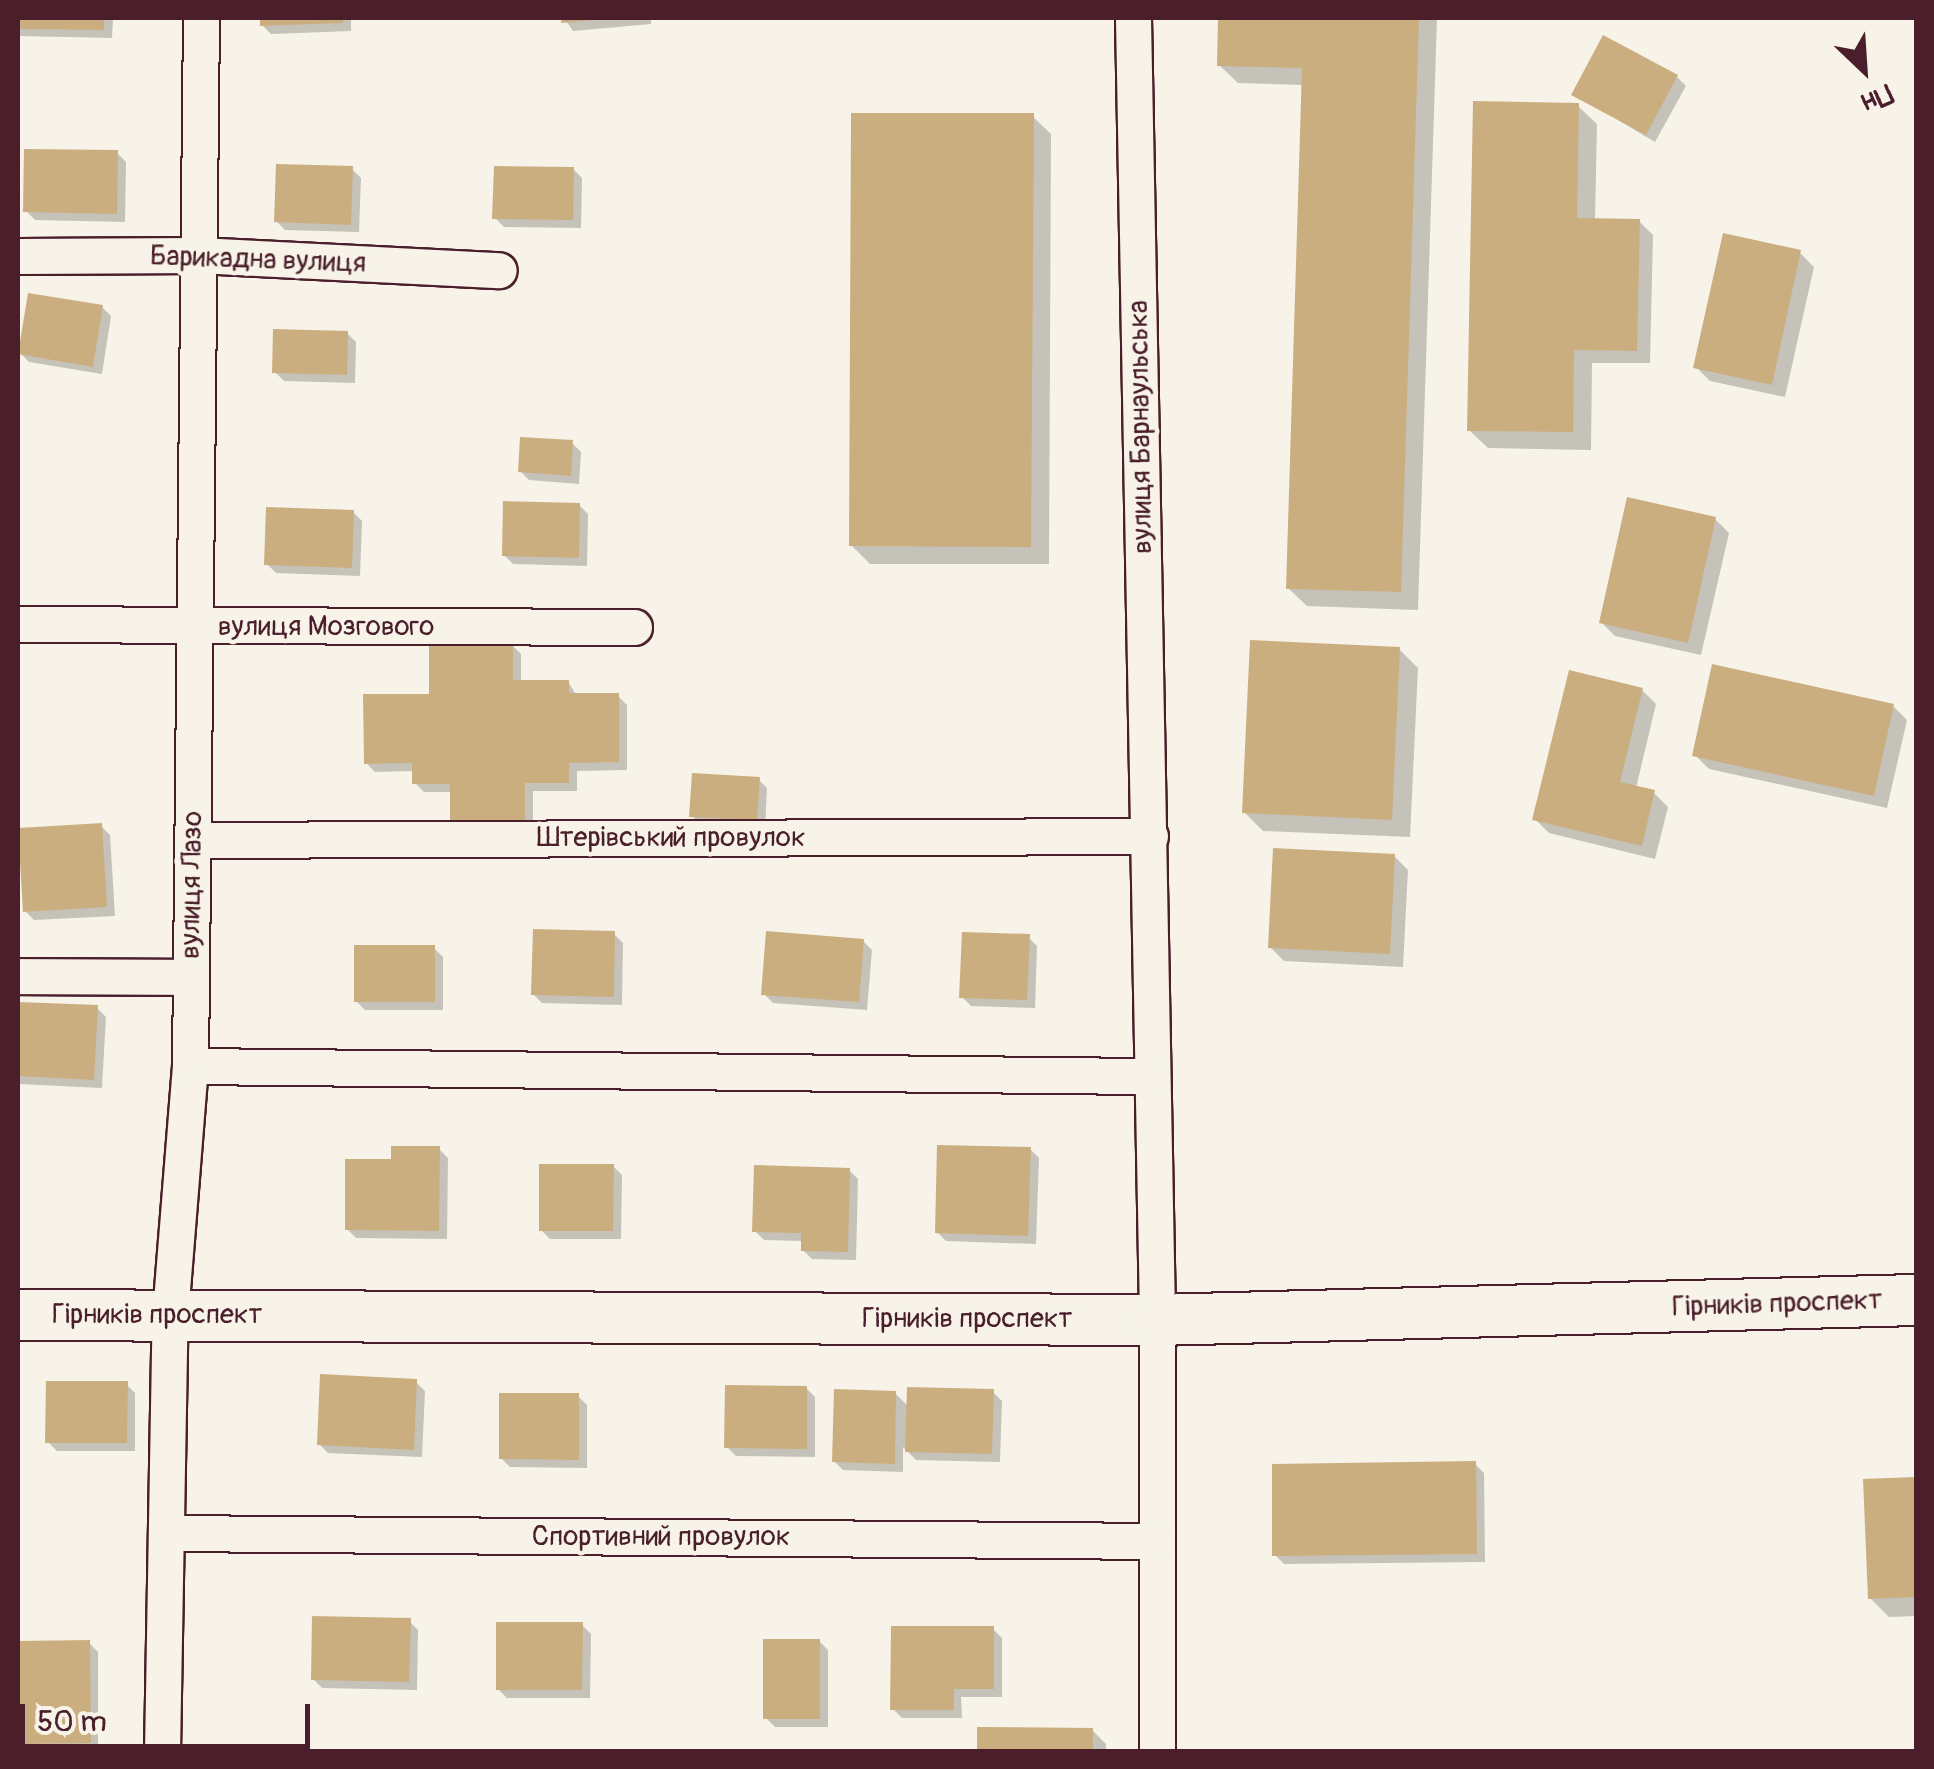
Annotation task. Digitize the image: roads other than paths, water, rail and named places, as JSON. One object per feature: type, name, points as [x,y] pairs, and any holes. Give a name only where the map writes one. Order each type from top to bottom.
[{"type":"main road","name":"Гірників проспект","points":[[18,1315],[1157,1320],[1916,1300]]},
{"type":"street","name":"вулиця Лазо","points":[[162,1752],[170,1314],[190,1066],[200,18]]},
{"type":"street","name":"вулиця Барнаульська","points":[[1133,18],[1157,1320],[1157,1752]]},
{"type":"street","name":"Барикадна вулиця","points":[[18,256],[198,255],[499,270]]},
{"type":"street","name":"вулиця Мозгового","points":[[18,624],[634,627]]},
{"type":"street","name":"Штерівський провулок","points":[[192,840],[1150,836]]},
{"type":"street","points":[[18,976],[191,977]]},
{"type":"street","points":[[190,1066],[1152,1076]]},
{"type":"street","name":"Спортивний провулок","points":[[166,1533],[1155,1541]]}]
